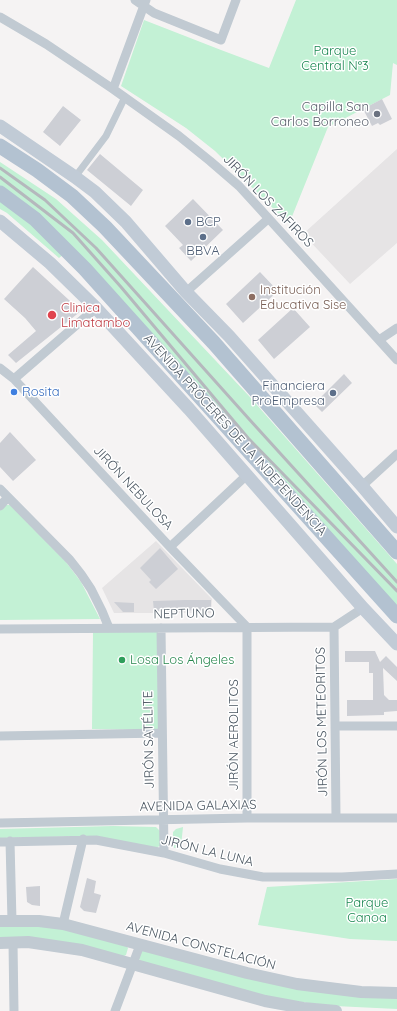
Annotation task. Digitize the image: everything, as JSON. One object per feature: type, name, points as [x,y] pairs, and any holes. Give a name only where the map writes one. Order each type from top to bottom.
[{"type":"main road","points":[[0,126],[95,192],[126,222],[186,292],[228,336],[397,527]]},
{"type":"main road","points":[[0,146],[37,170],[66,192],[105,227],[214,343],[397,552]]},
{"type":"main road","name":"AVENIDA PRÓCERES DE LA INDEPENDENCIA","points":[[0,193],[35,219],[85,269],[397,616]]},
{"type":"main road","name":"AVENIDA PRÓCERES DE LA INDEPENDENCIA","points":[[0,221],[50,264],[96,308],[248,474],[363,608],[397,644]]},
{"type":"street","points":[[135,0],[145,3],[154,13],[221,40],[236,0]]},
{"type":"street","points":[[113,89],[145,3]]},
{"type":"street","name":"JIRÓN LOS ZAFIROS","points":[[0,17],[46,44],[125,97],[210,160],[239,186],[397,360]]},
{"type":"street","points":[[75,177],[106,136],[125,97]]},
{"type":"street","points":[[186,292],[268,219]]},
{"type":"street","points":[[14,379],[96,308]]},
{"type":"street","points":[[379,340],[397,328]]},
{"type":"street","name":"JIRÓN NEBULOSA","points":[[0,368],[14,379],[170,547],[247,627]]},
{"type":"street","points":[[362,486],[397,454]]},
{"type":"street","points":[[170,547],[248,474]]},
{"type":"street","points":[[0,489],[70,560],[81,574],[91,589],[102,611],[108,628]]},
{"type":"street","points":[[0,506],[8,497]]},
{"type":"street","points":[[334,627],[363,608]]},
{"type":"street","name":"JIRÓN AEROLITOS","points":[[247,627],[247,818]]},
{"type":"street","name":"NEPTUNO","points":[[0,629],[334,627]]},
{"type":"street","name":"JIRÓN LOS METEORITOS","points":[[334,627],[336,818]]},
{"type":"street","name":"JIRÓN SATÉLITE","points":[[161,628],[164,853]]},
{"type":"street","points":[[335,726],[397,726]]},
{"type":"street","points":[[0,736],[162,733]]},
{"type":"street","name":"AVENIDA GALAXIAS","points":[[0,823],[247,818],[397,818]]},
{"type":"street","points":[[0,842],[83,840],[63,924]]},
{"type":"street","name":"JIRÓN LA LUNA","points":[[83,840],[96,840],[164,853],[220,869],[263,877],[342,877],[397,874]]},
{"type":"street","points":[[10,841],[12,920]]},
{"type":"street","name":"AVENIDA CONSTELACIÓN","points":[[0,921],[12,920],[63,924],[140,945],[297,984],[361,992],[397,993]]},
{"type":"street","points":[[0,943],[28,942],[82,950],[265,1001],[303,1008],[336,1011]]},
{"type":"street","points":[[13,943],[14,1011]]},
{"type":"street","points":[[115,1011],[140,945]]},
{"type":"shaded area","points":[[397,149],[397,243],[350,284],[303,234]]},
{"type":"shaded area","points":[[156,541],[212,599],[211,613],[114,613],[102,588]]},
{"type":"green space","name":"Parque Central N°3","points":[[296,0],[397,0],[397,65],[393,63],[390,95],[328,127],[289,224],[215,151],[186,128],[121,86],[144,20],[269,68]]},
{"type":"green space","points":[[0,162],[56,199],[102,240],[249,396],[397,564],[397,607],[370,579],[244,434],[57,231],[0,186]]},
{"type":"green space","points":[[0,197],[65,253],[59,258],[7,213],[0,209]]},
{"type":"green space","points":[[6,505],[10,505],[66,562],[81,582],[100,619],[0,620],[0,509]]},
{"type":"green space","points":[[158,629],[158,730],[92,729],[93,632]]},
{"type":"green space","points":[[113,826],[156,827],[160,831],[160,846],[155,848],[90,836],[0,838],[0,829]]},
{"type":"green space","points":[[183,827],[181,846],[179,848],[174,848],[173,832],[176,829]]},
{"type":"green space","name":"Parque Canoa","points":[[397,879],[397,941],[350,939],[258,925],[267,887]]},
{"type":"green space","points":[[0,925],[54,926],[125,944],[128,948],[126,955],[122,957],[0,938]]},
{"type":"green space","points":[[144,949],[248,977],[397,996],[397,1009],[335,1006],[267,998],[141,961],[138,958]]},
{"type":"building","name":"Capilla San Carlos Borroneo","points":[[382,99],[392,119],[380,125],[378,123],[372,126],[363,109]]},
{"type":"building","points":[[63,106],[81,120],[60,146],[43,132]]},
{"type":"building","points":[[100,154],[143,190],[131,206],[87,170]]},
{"type":"building","points":[[193,199],[223,230],[191,261],[179,248],[183,245],[165,226]]},
{"type":"building","points":[[33,267],[81,311],[16,363],[8,355],[36,331],[25,318],[4,299]]},
{"type":"building","name":"Institución Educativa Sise","points":[[260,272],[278,291],[243,323],[226,304]]},
{"type":"building","points":[[293,308],[310,327],[274,359],[258,340]]},
{"type":"building","name":"Financiera ProEmpresa","points":[[344,374],[352,383],[322,412],[314,404]]},
{"type":"building","points":[[10,432],[36,460],[13,481],[0,467],[0,443]]},
{"type":"building","points":[[160,548],[178,569],[156,589],[149,582],[151,580],[140,568]]},
{"type":"building","points":[[211,600],[211,610],[154,611],[153,601]]},
{"type":"building","points":[[114,602],[134,603],[134,612],[123,612]]},
{"type":"building","points":[[345,651],[375,651],[380,662],[386,656],[397,667],[397,681],[383,668],[384,695],[389,700],[397,700],[397,711],[384,712],[384,715],[347,716],[347,700],[373,700],[373,673],[369,673],[369,662],[345,662]]},
{"type":"building","points":[[87,878],[96,881],[94,893],[101,895],[96,913],[84,911],[80,907]]},
{"type":"building","points":[[40,886],[40,906],[32,905],[27,902],[26,887]]},
{"type":"railway","points":[[0,168],[45,200],[96,248],[397,582]]},
{"type":"railway","points":[[0,177],[73,233],[121,287],[248,438],[397,591]]},
{"type":"place","name":"Capilla San Carlos Borroneo","points":[[377,114]]},
{"type":"place","name":"BCP","points":[[188,222]]},
{"type":"place","name":"BBVA","points":[[203,237]]},
{"type":"place","name":"Institución Educativa Sise","points":[[252,297]]},
{"type":"place","name":"Clinica Limatambo","points":[[52,315]]},
{"type":"place","name":"Rosita","points":[[14,392]]},
{"type":"place","name":"Financiera ProEmpresa","points":[[333,393]]},
{"type":"place","name":"Losa Los Ángeles","points":[[122,660]]}]
